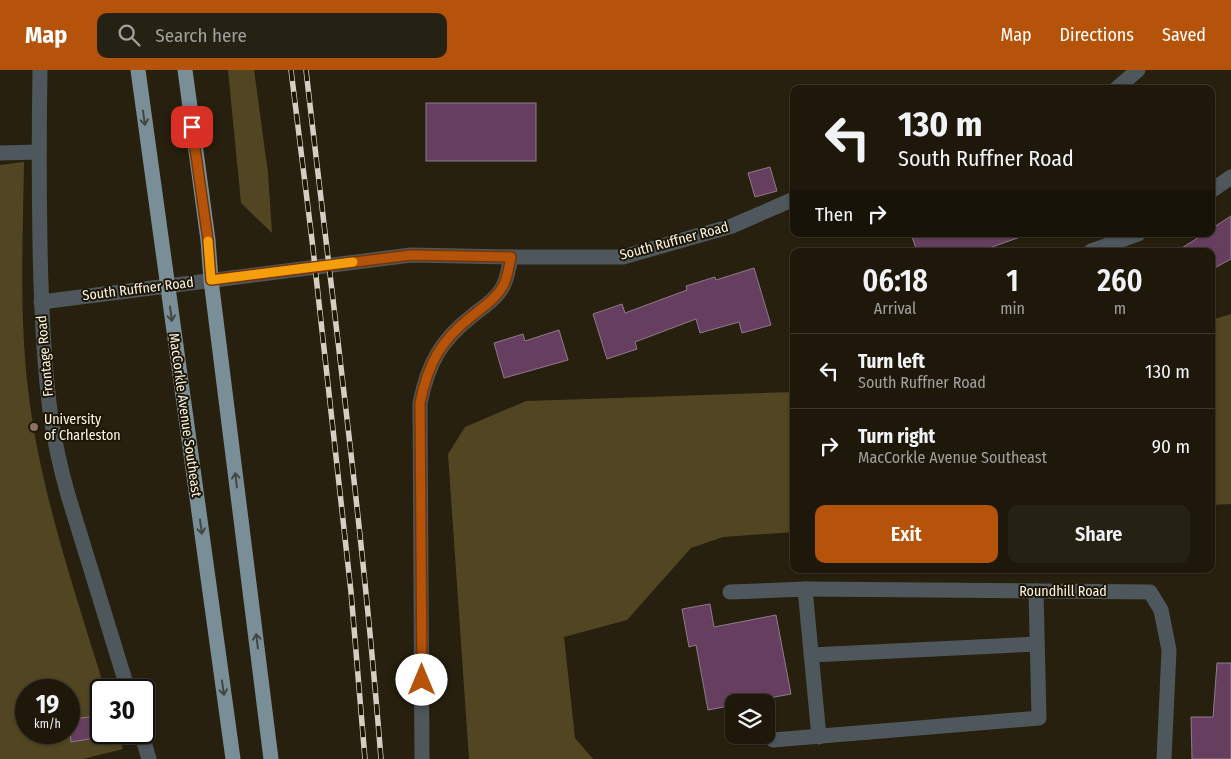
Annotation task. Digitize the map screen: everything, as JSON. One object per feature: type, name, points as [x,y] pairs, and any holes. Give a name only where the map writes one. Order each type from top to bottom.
[{"type":"main road","name":"MacCorkle Avenue Southeast","points":[[138,70],[234,759]]},
{"type":"main road","points":[[185,70],[208,240],[211,280],[272,759]]},
{"type":"street","name":"Frontage Road","points":[[40,70],[41,302],[45,367],[51,419],[60,464],[71,504],[125,679]]},
{"type":"street","points":[[1121,85],[1138,70]]},
{"type":"street","points":[[0,153],[39,152]]},
{"type":"street","points":[[1215,188],[1231,177]]},
{"type":"street","name":"South Ruffner Road","points":[[41,302],[411,255],[623,257],[732,226],[790,200]]},
{"type":"street","points":[[1099,248],[1130,237]]},
{"type":"street","points":[[422,759],[420,403],[430,366],[439,350],[459,326],[497,295],[504,284],[511,257]]},
{"type":"street","points":[[805,589],[818,736]]},
{"type":"street","name":"Roundhill Road","points":[[730,592],[805,589],[1150,592],[1161,610],[1169,650],[1164,759]]},
{"type":"street","points":[[775,740],[1039,718],[1036,591]]},
{"type":"street","points":[[811,655],[1037,644]]},
{"type":"street","points":[[145,744],[149,759]]},
{"type":"shaded area","points":[[228,70],[254,70],[268,173],[272,233],[241,203]]},
{"type":"shaded area","name":"University of Charleston","points":[[24,162],[23,332],[28,389],[34,427],[41,466],[60,541],[102,679],[90,679],[90,744],[121,744],[123,749],[83,759],[0,759],[0,165]]},
{"type":"shaded area","points":[[1231,314],[1231,504],[1215,505],[1215,319]]},
{"type":"shaded area","points":[[790,392],[790,532],[723,537],[691,548],[627,620],[564,637],[575,738],[593,759],[469,759],[448,454],[465,427],[526,401]]},
{"type":"building","points":[[426,103],[536,103],[536,161],[426,161]]},
{"type":"building","points":[[770,167],[777,191],[755,197],[748,173]]},
{"type":"building","points":[[1231,216],[1231,259],[1215,268],[1215,248],[1182,248],[1199,237],[1215,237],[1215,226]]},
{"type":"building","points":[[912,237],[1020,237],[989,248],[916,248]]},
{"type":"building","points":[[754,268],[771,325],[742,333],[739,322],[700,333],[696,319],[635,342],[637,349],[607,359],[593,314],[622,304],[625,313],[687,290],[686,286],[715,277],[716,280]]},
{"type":"building","points":[[559,330],[568,360],[504,378],[494,343],[523,334],[525,341]]},
{"type":"building","points":[[710,604],[714,627],[776,615],[791,694],[775,697],[775,694],[725,694],[725,707],[708,710],[696,645],[689,647],[682,609]]},
{"type":"building","points":[[1217,663],[1231,663],[1231,759],[1192,759],[1191,717],[1213,717]]},
{"type":"building","points":[[90,717],[90,739],[80,740],[80,718]]},
{"type":"railway","points":[[291,70],[351,592],[365,759]]},
{"type":"railway","points":[[306,70],[356,500],[381,759]]},
{"type":"slow traffic","points":[[208,241],[211,280],[353,262]]},
{"type":"place","name":"University of Charleston","points":[[34,427]]},
{"type":"route","points":[[192,127],[208,240],[211,280],[411,255],[511,257],[504,284],[497,295],[459,326],[439,350],[430,366],[420,403],[422,680]]}]
